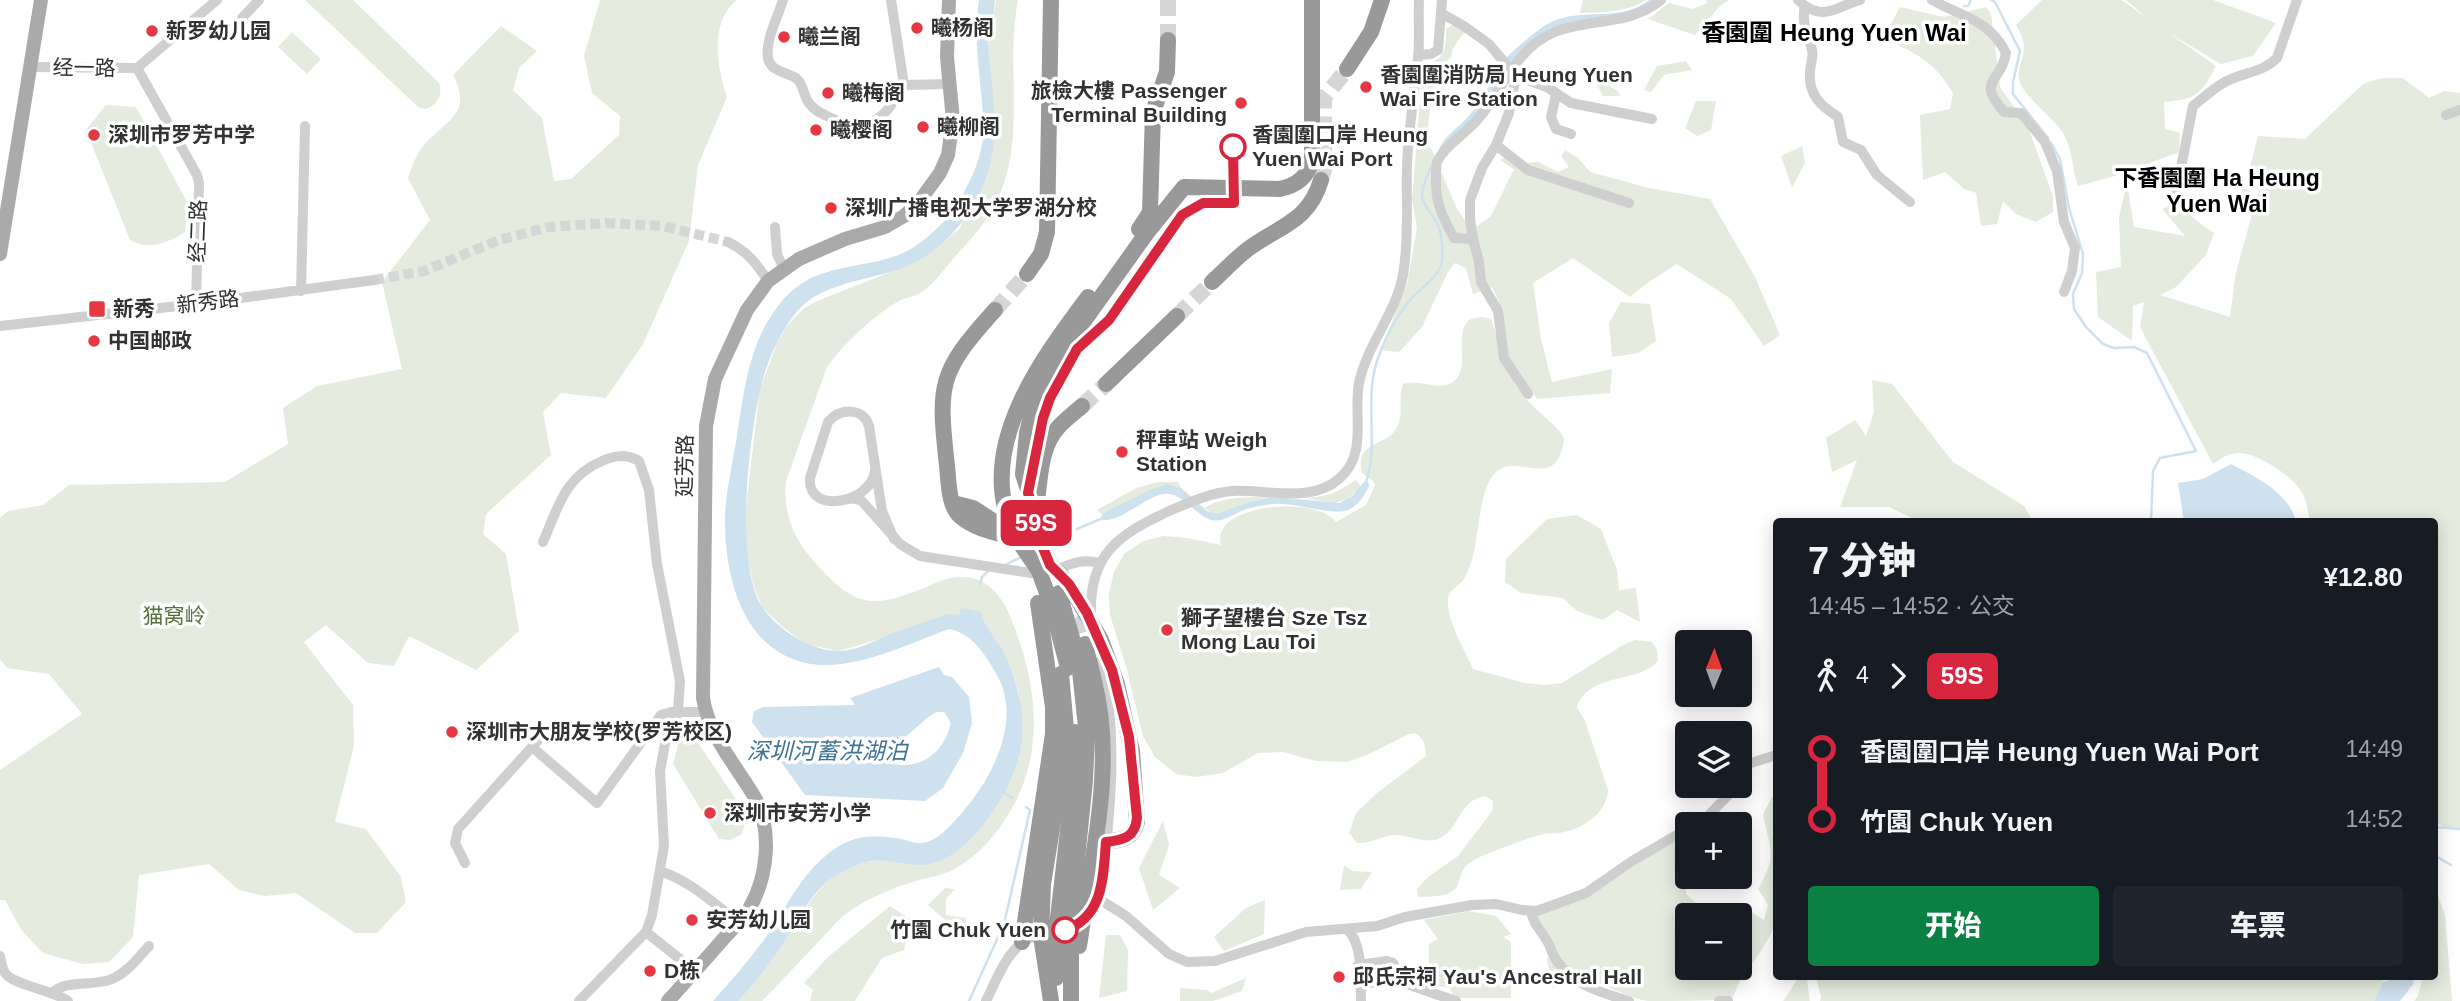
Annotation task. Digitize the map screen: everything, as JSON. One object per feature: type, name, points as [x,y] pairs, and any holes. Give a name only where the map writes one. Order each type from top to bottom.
[{"type":"highway","points":[[1027,274],[1041,254],[1047,232],[1051,0]]},
{"type":"highway","points":[[1350,66],[1371,32],[1382,0]]},
{"type":"highway","points":[[1019,542],[1005,504],[1001,483],[1003,459],[1012,427],[1037,381],[1146,234],[1184,187],[1284,188],[1306,174],[1312,158],[1312,1]]},
{"type":"highway","points":[[1058,1001],[1057,924],[1073,789],[1074,713],[1063,647],[1023,474],[1024,456],[1037,381],[1046,353],[1150,212],[1153,112],[1167,72],[1168,40]]},
{"type":"highway","points":[[1212,282],[1249,248],[1300,217],[1312,201],[1321,180]]},
{"type":"highway","points":[[995,310],[961,350],[944,381],[941,415],[950,491],[953,503],[973,508],[1019,542],[1045,570],[1069,584],[1101,640],[1117,684],[1132,751],[1137,822],[1128,838],[1106,842]]},
{"type":"highway","points":[[1107,384],[1177,316]]},
{"type":"highway","points":[[1032,505],[1049,441],[1055,431],[1082,406]]},
{"type":"highway","points":[[1005,504],[1015,498],[1032,505]]},
{"type":"highway","points":[[1028,940],[1052,741],[1053,707],[1038,603],[1045,570]]},
{"type":"highway","points":[[1045,570],[1076,647],[1086,719],[1086,781],[1070,935],[1072,1001]]},
{"type":"highway","points":[[1072,1001],[1094,850],[1101,772],[1102,735],[1091,642]]},
{"type":"highway","points":[[1051,1001],[1041,943],[1043,884],[1064,756],[1066,728],[1061,674]]},
{"type":"main road","points":[[0,254],[41,0]]},
{"type":"main road","name":"延芳路","points":[[668,1001],[748,910],[758,890],[766,851],[763,821],[756,799],[716,737],[705,712],[702,681],[706,426],[710,396],[715,379],[747,310],[768,281],[783,269],[825,247],[885,227],[916,206],[936,181],[947,155],[953,120],[947,45],[949,0]]},
{"type":"street","points":[[137,68],[217,0]]},
{"type":"street","points":[[242,18],[259,0]]},
{"type":"street","points":[[783,0],[767,47],[769,63],[774,69],[795,77],[801,83],[806,99],[817,111],[844,124],[864,126],[889,110],[904,85],[891,0]]},
{"type":"street","points":[[1091,614],[1092,587],[1100,563],[1112,545],[1123,536],[1201,498],[1233,491],[1316,491],[1340,478],[1353,460],[1358,445],[1357,403],[1361,374],[1395,302],[1403,275],[1409,137],[1419,55],[1419,0]]},
{"type":"street","points":[[1419,55],[1438,50],[1442,0]]},
{"type":"street","points":[[1473,239],[1454,238],[1438,209],[1435,190],[1437,162],[1455,140],[1479,119],[1510,68],[1541,39],[1557,31],[1629,18],[1646,11],[1661,0]]},
{"type":"street","points":[[1801,3],[1815,11],[1833,11],[1860,0]]},
{"type":"street","points":[[1932,0],[1972,18],[1994,34],[2004,50],[2005,59],[1990,84],[1994,100],[2004,112],[2021,113],[2041,136],[2053,157],[2061,190],[2064,222],[2075,248],[2072,271],[2064,292]]},
{"type":"street","points":[[2176,193],[2193,106],[2226,81],[2262,69],[2277,58],[2297,0]]},
{"type":"street","points":[[1801,3],[1803,23],[1813,57],[1810,73],[1816,101],[1838,117],[1843,142],[1861,150],[1877,175],[1910,202]]},
{"type":"street","points":[[1441,13],[1489,44],[1510,68],[1571,103],[1652,119]]},
{"type":"street","name":"经一路","points":[[30,67],[137,68]]},
{"type":"street","name":"经二路","points":[[137,68],[200,183],[196,304]]},
{"type":"street","points":[[1510,68],[1509,113],[1496,145],[1482,168],[1470,200],[1470,219],[1479,262],[1480,282],[1493,299],[1497,311],[1504,358],[1528,394]]},
{"type":"street","points":[[904,85],[950,85]]},
{"type":"street","points":[[1556,95],[1551,117],[1556,129],[1571,134]]},
{"type":"street","points":[[2446,115],[2460,110]]},
{"type":"street","points":[[301,291],[305,126]]},
{"type":"street","points":[[1496,145],[1528,170],[1629,203]]},
{"type":"street","points":[[775,227],[777,254],[783,269]]},
{"type":"street","points":[[728,242],[743,249],[768,281]]},
{"type":"street","name":"新秀路","points":[[0,326],[374,280]]},
{"type":"street","points":[[894,539],[882,511],[866,418],[853,412],[834,416],[827,426],[810,478],[813,495],[823,500],[861,500],[894,539],[920,556],[1014,571],[1045,570],[1079,561],[1100,563]]},
{"type":"street","points":[[543,542],[566,489],[576,476],[587,467],[616,456],[639,461],[649,490],[657,564],[680,681],[678,712],[666,738],[660,771],[664,846],[652,915],[646,932],[579,1001]]},
{"type":"street","points":[[850,498],[869,488],[875,469]]},
{"type":"street","points":[[1091,642],[1109,697],[1113,732],[1106,842],[1096,904],[1126,916],[1168,954],[1187,962],[1199,963],[1229,958],[1306,932],[1377,926],[1405,916],[1472,905],[1496,904],[1531,911],[1586,893],[1675,835]]},
{"type":"street","points":[[680,681],[702,681]]},
{"type":"street","points":[[531,747],[597,803],[665,713],[705,712]]},
{"type":"street","points":[[465,863],[455,844],[458,829],[549,728]]},
{"type":"street","points":[[1752,763],[1773,756]]},
{"type":"street","points":[[1712,812],[1725,798]]},
{"type":"street","points":[[660,871],[693,887],[738,922]]},
{"type":"street","points":[[1531,911],[1534,922],[1562,968],[1588,987],[1629,1001]]},
{"type":"street","points":[[1347,929],[1356,944],[1361,1001]]},
{"type":"street","points":[[646,932],[695,971]]},
{"type":"street","points":[[986,1001],[1010,956],[1028,940]]},
{"type":"street","points":[[53,992],[61,987],[114,978],[133,964],[149,946]]},
{"type":"street","points":[[0,956],[6,975],[14,981],[53,992],[68,1001]]},
{"type":"street","points":[[1358,965],[1387,961],[1393,963],[1395,971],[1389,978],[1360,986]]},
{"type":"street","points":[[1389,978],[1456,1001]]},
{"type":"street","points":[[1720,1001],[1728,1001]]},
{"type":"green space","points":[[305,0],[353,0],[439,83],[440,96],[434,105],[426,109],[418,107]]},
{"type":"green space","name":"猫窝岭","points":[[600,0],[736,0],[727,10],[719,34],[718,59],[727,97],[698,165],[689,241],[643,344],[606,398],[561,393],[543,412],[551,455],[486,514],[483,534],[506,554],[519,631],[476,670],[409,636],[394,666],[368,663],[326,625],[304,642],[353,705],[354,746],[335,822],[366,829],[401,877],[406,902],[377,933],[355,933],[296,893],[265,896],[239,890],[209,864],[139,875],[133,937],[109,962],[83,964],[43,953],[22,931],[5,900],[0,900],[0,770],[82,714],[49,674],[7,668],[0,659],[0,518],[8,511],[43,505],[69,485],[225,482],[288,444],[283,408],[317,386],[402,369],[382,282],[430,220],[408,178],[419,152],[458,111],[459,90],[453,75],[501,26],[537,51],[519,68],[513,90],[542,118],[554,181],[571,179],[619,135],[620,116],[592,93],[584,56]]},
{"type":"green space","points":[[996,0],[1018,0],[1013,51],[1011,152],[997,201],[980,228],[932,283],[919,294],[900,300],[878,315],[850,340],[827,367],[786,481],[785,492],[790,523],[799,541],[827,575],[853,596],[879,601],[894,599],[942,580],[960,577],[978,580],[997,594],[1012,622],[1028,674],[1034,719],[1029,765],[1022,787],[1007,817],[988,842],[972,857],[951,871],[899,887],[860,904],[840,919],[762,1001],[736,1001],[773,957],[819,891],[842,871],[872,861],[937,862],[1022,728],[1019,693],[1012,671],[995,638],[984,627],[959,615],[839,651],[805,644],[762,607],[747,557],[744,522],[760,389],[777,343],[787,326],[803,309],[817,301],[906,266],[936,249],[960,228],[995,126],[988,39]]},
{"type":"green space","points":[[1583,0],[1646,0],[1622,10],[1580,13]]},
{"type":"green space","points":[[1707,0],[1729,0],[1719,7],[1695,35],[1648,19],[1669,3],[1693,9],[1707,3]]},
{"type":"green space","points":[[2042,0],[2121,0],[2146,17],[2126,0],[2213,0],[2276,23],[2253,56],[2221,64],[2169,33],[2216,66],[2196,94],[2164,102],[2165,129],[2180,133],[2179,152],[2115,176],[2078,186],[2069,146],[2063,133],[2020,83],[2019,69],[2024,44],[2016,25]]},
{"type":"green space","points":[[1900,7],[1944,17],[1986,7],[1991,13],[2000,87],[2028,127],[2053,196],[2053,212],[2036,222],[2016,214],[2003,201],[1997,224],[1981,226],[1976,193],[1964,189],[1945,172],[1923,180],[1920,115],[1950,109],[1953,93],[1931,65],[1883,38]]},
{"type":"green space","points":[[1455,24],[1468,32],[1462,35],[1452,50],[1452,55],[1434,79],[1427,135],[1417,133],[1422,75],[1429,64],[1441,56],[1446,42],[1446,28]]},
{"type":"green space","points":[[292,32],[321,59],[307,74],[278,47]]},
{"type":"green space","points":[[1686,61],[1692,70],[1664,75],[1651,92],[1644,90],[1657,66]]},
{"type":"green space","points":[[1606,68],[1610,71],[1609,86],[1618,91],[1620,96],[1603,96],[1596,83]]},
{"type":"green space","points":[[2381,78],[2403,78],[2429,98],[2444,91],[2460,93],[2460,828],[2452,830],[2438,824],[2438,518],[2309,518],[2303,494],[2298,487],[2265,461],[2238,453],[2228,455],[2213,464],[2140,327],[2144,302],[2133,306],[2132,341],[2098,317],[2096,272],[2121,267],[2119,217],[2125,190],[2128,189],[2134,227],[2185,236],[2162,209],[2177,203],[2214,233],[2206,255],[2176,287],[2160,295],[2230,317],[2236,272],[2254,207],[2249,210],[2242,203],[2242,188],[2251,191],[2255,202],[2260,188],[2250,167],[2258,136],[2305,139],[2363,84]]},
{"type":"green space","points":[[1696,101],[1716,101],[1711,130],[1697,136],[1685,128]]},
{"type":"green space","points":[[106,105],[136,107],[188,204],[185,232],[158,244],[144,245],[130,240],[86,130]]},
{"type":"green space","points":[[1417,133],[1432,150],[1457,209],[1472,230],[1491,216],[1515,170],[1500,160],[1510,154],[1521,163],[1538,162],[1558,172],[1569,167],[1561,156],[1565,150],[1578,158],[1590,172],[1649,188],[1710,199],[1755,277],[1780,335],[1764,346],[1731,299],[1677,264],[1630,297],[1573,258],[1533,283],[1541,339],[1552,382],[1612,369],[1610,393],[1537,399],[1508,355],[1499,302],[1492,287],[1473,294],[1466,268],[1455,263],[1422,327],[1399,352],[1381,350],[1407,284],[1417,229],[1412,200]]},
{"type":"green space","points":[[1802,146],[1805,163],[1792,188],[1781,156]]},
{"type":"green space","points":[[1621,302],[1650,304],[1656,341],[1638,353],[1612,357],[1609,323]]},
{"type":"green space","points":[[1470,319],[1491,319],[1505,362],[1520,392],[1564,439],[1555,464],[1539,469],[1511,466],[1503,468],[1495,473],[1486,490],[1471,562],[1464,579],[1452,590],[1448,599],[1453,625],[1473,669],[1525,683],[1562,683],[1635,640],[1652,642],[1657,650],[1658,661],[1639,673],[1592,688],[1583,696],[1577,707],[1585,721],[1608,790],[1607,799],[1592,819],[1577,828],[1538,836],[1480,857],[1466,866],[1455,890],[1436,896],[1418,897],[1417,889],[1428,877],[1458,856],[1493,810],[1493,801],[1485,796],[1469,803],[1451,829],[1438,839],[1394,835],[1357,843],[1349,833],[1356,813],[1377,793],[1426,756],[1424,743],[1415,733],[1347,762],[1316,761],[1283,752],[1258,753],[1223,773],[1196,777],[1176,774],[1155,757],[1143,736],[1110,615],[1109,593],[1114,572],[1124,554],[1143,541],[1163,536],[1221,545],[1222,531],[1231,520],[1261,509],[1313,509],[1327,514],[1336,522],[1366,505],[1375,485],[1362,473],[1362,456],[1397,427],[1403,384],[1442,386],[1453,382],[1461,368],[1462,333],[1465,326]]},
{"type":"green space","points":[[1872,380],[1892,384],[1953,462],[2024,506],[2031,518],[1912,518],[1889,507],[1840,507],[1857,460],[1832,472],[1826,438],[1855,420],[1866,436],[1874,412]]},
{"type":"green space","points":[[1356,480],[1361,487],[1347,499],[1335,503],[1301,498],[1331,494]]},
{"type":"green space","points":[[1158,482],[1178,482],[1181,488],[1162,485],[1102,515],[1097,510],[1136,488]]},
{"type":"green space","points":[[1271,498],[1249,502],[1222,514],[1214,514],[1204,508],[1232,499]]},
{"type":"green space","points":[[1577,515],[1601,529],[1617,570],[1619,590],[1636,588],[1640,622],[1617,610],[1603,620],[1577,611],[1563,598],[1521,593],[1505,582],[1506,559],[1547,519]]},
{"type":"green space","points":[[688,738],[699,744],[747,816],[742,834],[730,840],[719,839],[673,764],[679,741]]},
{"type":"green space","points":[[1773,796],[1773,930],[1752,963],[1752,912],[1764,920],[1768,905],[1758,889],[1768,868],[1770,845],[1763,814]]},
{"type":"green space","points":[[1163,821],[1169,845],[1159,875],[1180,888],[1153,910],[1139,868]]},
{"type":"green space","points":[[1675,837],[1675,889],[1686,889],[1686,894],[1696,903],[1675,903],[1675,980],[1740,980],[1732,999],[1649,1001],[1595,982],[1575,978],[1566,979],[1552,988],[1547,959],[1554,946],[1537,915]]},
{"type":"green space","points":[[1344,866],[1353,871],[1372,872],[1361,889],[1340,890]]},
{"type":"green space","points":[[945,888],[955,889],[946,899],[946,915],[966,918],[967,934],[951,925],[928,905]]},
{"type":"green space","points":[[2438,896],[2445,915],[2452,1001],[2414,1001],[2422,980],[2438,980]]},
{"type":"green space","points":[[1265,900],[1264,934],[1224,951],[1214,937],[1246,908]]},
{"type":"green space","points":[[890,906],[910,919],[904,950],[882,958],[855,1001],[810,1001],[813,990],[804,983],[828,957]]},
{"type":"green space","points":[[1468,911],[1496,916],[1511,934],[1503,937],[1511,942],[1511,998],[1454,998],[1450,988],[1429,985],[1429,944],[1438,939],[1424,920]]},
{"type":"green space","points":[[1106,935],[1120,935],[1128,950],[1127,991],[1099,998]]},
{"type":"green space","points":[[1246,978],[1242,991],[1213,1001],[1180,1001],[1180,988],[1207,990],[1211,993]]},
{"type":"green space","points":[[1797,980],[1807,980],[1810,1001],[1783,1001]]},
{"type":"green space","points":[[1817,980],[2383,982],[2374,1001],[1820,1001]]},
{"type":"water","points":[[979,0],[995,0],[988,39],[994,103],[994,143],[984,184],[961,224],[926,256],[891,272],[829,290],[803,306],[788,324],[771,356],[760,392],[750,455],[746,526],[748,559],[754,587],[763,608],[796,638],[816,647],[838,651],[851,650],[948,614],[959,615],[961,608],[981,612],[985,624],[1006,657],[1019,695],[1022,733],[1017,763],[990,816],[964,845],[949,856],[926,865],[871,861],[856,865],[832,878],[811,899],[774,957],[738,1001],[713,1001],[764,940],[806,877],[832,851],[848,841],[866,837],[922,843],[938,836],[972,801],[1000,750],[1007,712],[1004,693],[988,660],[972,640],[949,629],[877,656],[838,664],[802,662],[782,654],[765,641],[741,607],[729,567],[725,525],[727,492],[749,368],[768,320],[790,292],[818,275],[880,261],[912,248],[928,237],[948,217],[968,184],[983,137],[977,52]]},
{"type":"water","points":[[1649,0],[1658,0],[1631,16],[1547,31],[1476,118],[1437,153],[1447,137],[1477,106],[1502,62],[1539,30],[1563,18],[1626,11]]},
{"type":"water","points":[[2231,464],[2270,486],[2286,501],[2295,518],[2184,518],[2178,483],[2203,479]]},
{"type":"water","points":[[1364,482],[1368,482],[1369,486],[1360,500],[1348,510],[1273,504],[1246,509],[1216,521],[1205,517],[1177,496],[1164,494],[1116,518],[1100,520],[1107,511],[1166,484],[1181,488],[1207,511],[1217,514],[1249,502],[1274,497],[1340,503],[1352,496]]},
{"type":"water","name":"深圳河蓄洪湖泊","points":[[939,667],[944,675],[952,677],[969,697],[972,723],[963,753],[943,788],[925,801],[805,795],[752,722],[754,711],[763,707],[855,705],[850,698]],"holes":[[[944,712],[951,723],[941,746],[933,754],[914,764],[903,765],[879,759],[874,749],[877,746],[900,740],[931,715]]]},
{"type":"water","points":[[2413,980],[2414,983],[2400,1001],[2374,1001],[2383,982]]},
{"type":"waterway","points":[[1964,6],[1968,6],[1971,0]]},
{"type":"waterway","points":[[1991,0],[1995,2],[2020,51],[2013,94],[2048,138]]},
{"type":"waterway","points":[[2051,143],[2060,159],[2069,208],[2083,254],[2082,273],[2073,294],[2074,309],[2086,327],[2103,344],[2114,348],[2134,347],[2147,353],[2196,451],[2160,458],[2153,471],[2151,518]]},
{"type":"waterway","points":[[1365,485],[1371,454],[1372,390],[1378,358],[1399,315],[1408,302],[1437,274],[1442,262],[1439,229],[1422,197],[1431,167]]},
{"type":"waterway","points":[[1048,541],[1103,518]]},
{"type":"waterway","points":[[1005,565],[1021,557]]},
{"type":"waterway","points":[[980,584],[982,577],[989,570]]},
{"type":"waterway","points":[[1003,792],[1012,798]]},
{"type":"waterway","points":[[969,1001],[1004,924],[1030,810],[1026,807]]},
{"type":"waterway","points":[[2438,827],[2460,829]]},
{"type":"waterway","points":[[2438,857],[2451,865]]},
{"type":"tunnel","points":[[1168,0],[1168,40]]},
{"type":"tunnel","points":[[1321,180],[1324,170],[1324,98],[1347,69]]},
{"type":"tunnel","points":[[374,280],[424,271],[499,240],[549,227],[606,223],[663,226],[728,242]]},
{"type":"tunnel","points":[[995,310],[1027,274]]},
{"type":"tunnel","points":[[1177,316],[1212,282]]},
{"type":"tunnel","points":[[1082,406],[1106,384]]},
{"type":"tunnel","points":[[1073,620],[1080,628],[1085,644]]},
{"type":"bus line","name":"59S","points":[[1065,930],[1085,918],[1099,899],[1106,842],[1128,838],[1135,829],[1137,818],[1133,763],[1117,684],[1101,640],[1087,613],[1069,584],[1050,565],[1039,538],[1035,512],[1028,493],[1039,432],[1050,398],[1077,349],[1109,320],[1182,215],[1203,203],[1234,203],[1233,147]]},
{"type":"place","name":"曦杨阁","points":[[917,28]]},
{"type":"place","name":"新罗幼儿园","points":[[152,31]]},
{"type":"place","name":"曦兰阁","points":[[784,37]]},
{"type":"place","name":"香園圍消防局 Heung Yuen Wai Fire Station","points":[[1366,87]]},
{"type":"place","name":"曦梅阁","points":[[828,93]]},
{"type":"place","name":"旅檢大樓 Passenger Terminal Building","points":[[1241,103]]},
{"type":"place","name":"曦柳阁","points":[[923,127]]},
{"type":"place","name":"曦樱阁","points":[[816,130]]},
{"type":"place","name":"深圳市罗芳中学","points":[[94,135]]},
{"type":"place","name":"香園圍口岸 Heung Yuen Wai Port","points":[[1233,147]]},
{"type":"place","name":"深圳广播电视大学罗湖分校","points":[[831,208]]},
{"type":"place","name":"新秀","points":[[97,309]]},
{"type":"place","name":"中国邮政","points":[[94,341]]},
{"type":"place","name":"秤車站 Weigh Station","points":[[1122,452]]},
{"type":"place","name":"獅子望樓台 Sze Tsz Mong Lau Toi","points":[[1167,630]]},
{"type":"place","name":"深圳市大朋友学校(罗芳校区)","points":[[452,732]]},
{"type":"place","name":"深圳市安芳小学","points":[[710,813]]},
{"type":"place","name":"安芳幼儿园","points":[[692,920]]},
{"type":"place","name":"竹園 Chuk Yuen","points":[[1065,930]]},
{"type":"place","name":"D栋","points":[[650,971]]},
{"type":"place","name":"邱氏宗祠 Yau's Ancestral Hall","points":[[1339,977]]},
{"type":"district","name":"香園圍 Heung Yuen Wai","points":[[1834,33]]},
{"type":"district","name":"下香園圍 Ha Heung Yuen Wai","points":[[2217,191]]}]
